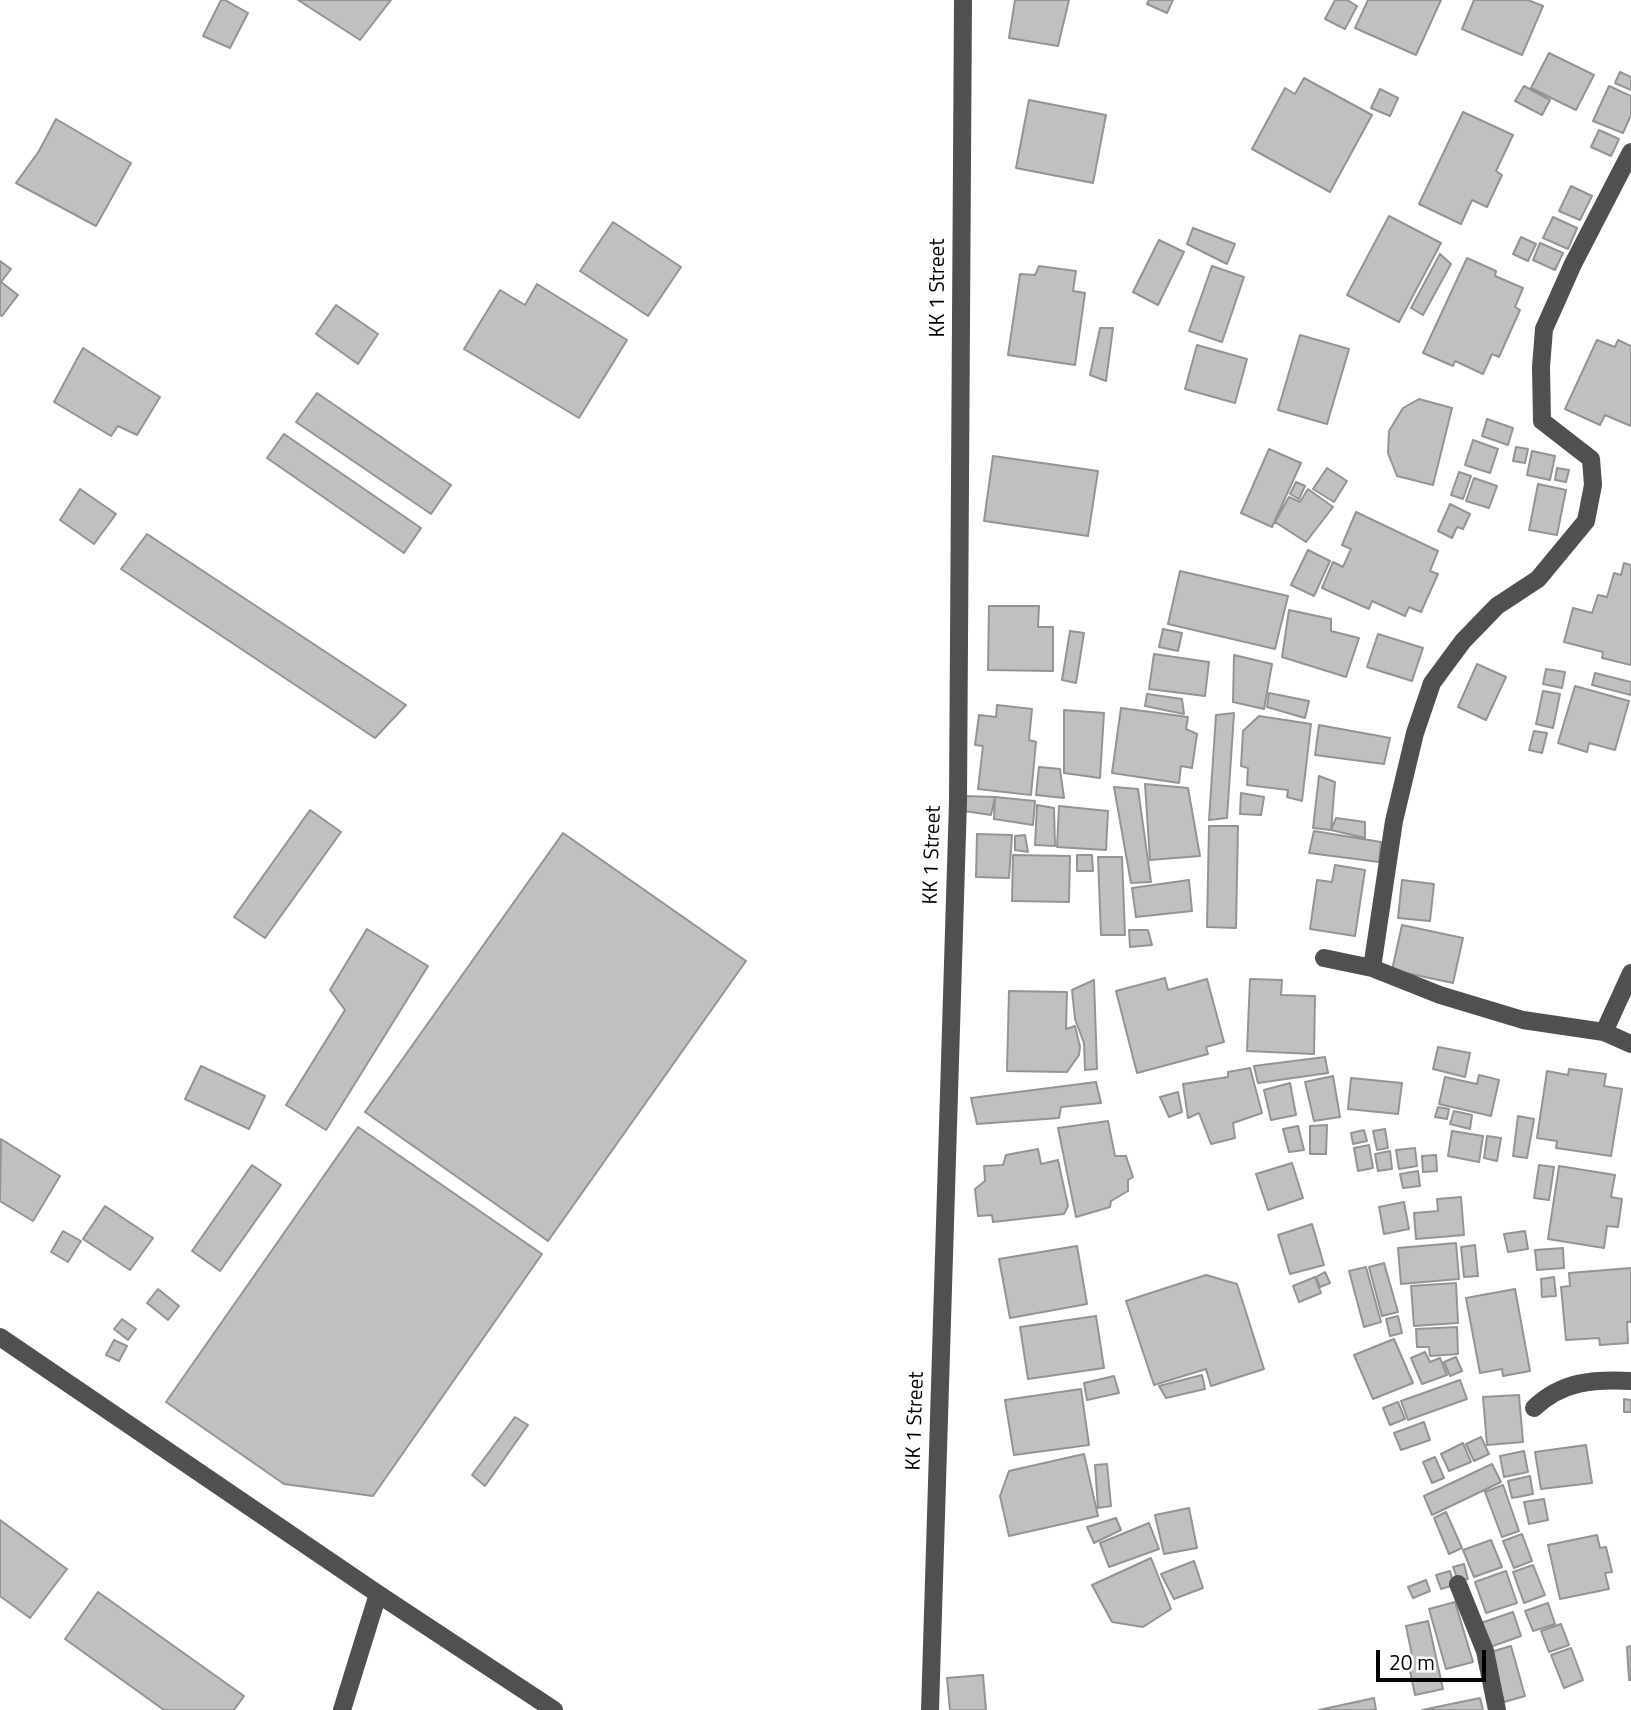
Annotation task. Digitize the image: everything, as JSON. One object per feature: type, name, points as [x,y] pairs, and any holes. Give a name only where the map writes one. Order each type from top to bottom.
[{"type":"street","name":"KK 1 Street","points":[[930,1710],[958,801],[963,0]]},
{"type":"street","points":[[1372,968],[1394,821],[1415,733],[1433,683],[1463,640],[1497,606],[1538,579],[1586,521],[1593,485],[1591,459],[1542,421],[1541,367],[1544,329],[1573,264],[1631,152]]},
{"type":"street","points":[[1324,958],[1372,968],[1440,995],[1523,1020],[1604,1032],[1631,1044]]},
{"type":"street","points":[[1604,1032],[1631,973]]},
{"type":"street","points":[[0,1337],[554,1710]]},
{"type":"street","points":[[1534,1408],[1546,1396],[1570,1385],[1631,1381]]},
{"type":"street","points":[[1458,1584],[1485,1651],[1497,1710]]},
{"type":"street","points":[[342,1710],[378,1594]]},
{"type":"building","points":[[221,0],[248,13],[230,48],[203,36]]},
{"type":"building","points":[[298,0],[391,0],[360,40]]},
{"type":"building","points":[[1015,0],[1069,0],[1058,46],[1009,38]]},
{"type":"building","points":[[1149,0],[1173,0],[1167,13],[1147,4]]},
{"type":"building","points":[[1335,0],[1347,0],[1357,6],[1345,29],[1325,19]]},
{"type":"building","points":[[1368,0],[1441,0],[1416,55],[1355,28]]},
{"type":"building","points":[[1474,0],[1528,0],[1543,6],[1522,55],[1462,29]]},
{"type":"building","points":[[1549,53],[1594,75],[1576,110],[1531,88]]},
{"type":"building","points":[[1620,72],[1631,77],[1631,90],[1615,83]]},
{"type":"building","points":[[1304,78],[1372,115],[1330,192],[1252,149],[1285,88],[1295,94]]},
{"type":"building","points":[[1524,86],[1550,100],[1542,115],[1515,101]]},
{"type":"building","points":[[1609,86],[1631,96],[1631,115],[1623,133],[1593,121]]},
{"type":"building","points":[[1380,89],[1398,98],[1390,116],[1371,108]]},
{"type":"building","points":[[1029,100],[1106,115],[1093,183],[1016,168]]},
{"type":"building","points":[[1463,112],[1513,135],[1496,171],[1502,175],[1487,207],[1472,200],[1461,224],[1419,204]]},
{"type":"building","points":[[56,119],[131,163],[96,226],[16,183],[39,151]]},
{"type":"building","points":[[1599,130],[1619,139],[1611,156],[1591,147]]},
{"type":"building","points":[[1571,186],[1592,196],[1580,220],[1559,211]]},
{"type":"building","points":[[1389,216],[1441,243],[1399,322],[1347,295]]},
{"type":"building","points":[[1553,217],[1577,228],[1568,249],[1543,238]]},
{"type":"building","points":[[613,222],[681,267],[648,316],[580,271]]},
{"type":"building","points":[[1193,228],[1235,244],[1227,264],[1187,244]]},
{"type":"building","points":[[1521,237],[1536,244],[1528,261],[1513,254]]},
{"type":"building","points":[[1159,240],[1184,252],[1158,305],[1133,292]]},
{"type":"building","points":[[1540,243],[1563,253],[1555,270],[1533,260]]},
{"type":"building","points":[[1440,254],[1451,264],[1423,315],[1411,308]]},
{"type":"building","points":[[1467,258],[1496,271],[1495,276],[1523,288],[1515,307],[1520,310],[1499,357],[1492,354],[1483,374],[1455,361],[1453,366],[1423,353]]},
{"type":"building","points":[[0,261],[11,269],[1,282],[18,295],[2,316],[0,315]]},
{"type":"building","points":[[1039,266],[1076,271],[1073,291],[1085,293],[1075,365],[1008,355],[1020,274],[1035,275]]},
{"type":"building","points":[[1212,266],[1244,277],[1222,342],[1189,331]]},
{"type":"building","points":[[537,284],[627,340],[579,418],[464,349],[500,290],[525,305]]},
{"type":"building","points":[[336,305],[378,334],[358,364],[316,334]]},
{"type":"building","points":[[1100,328],[1113,328],[1106,381],[1090,375]]},
{"type":"building","points":[[1300,335],[1349,349],[1327,424],[1278,410]]},
{"type":"building","points":[[1597,340],[1615,347],[1618,340],[1631,346],[1631,426],[1605,415],[1600,425],[1565,409]]},
{"type":"building","points":[[1197,345],[1247,359],[1235,403],[1185,389]]},
{"type":"building","points":[[83,348],[160,397],[137,435],[118,426],[111,436],[54,402]]},
{"type":"building","points":[[317,393],[451,485],[431,514],[296,422]]},
{"type":"building","points":[[1419,399],[1452,408],[1433,485],[1397,476],[1388,453],[1389,431],[1403,408]]},
{"type":"building","points":[[1487,419],[1513,428],[1508,445],[1482,436]]},
{"type":"building","points":[[284,434],[421,528],[404,553],[267,458]]},
{"type":"building","points":[[1473,440],[1498,449],[1490,473],[1465,465]]},
{"type":"building","points":[[1516,447],[1528,449],[1525,463],[1513,461]]},
{"type":"building","points":[[1269,449],[1301,463],[1272,527],[1241,513]]},
{"type":"building","points":[[1532,451],[1555,456],[1550,480],[1527,475]]},
{"type":"building","points":[[993,456],[1098,471],[1088,536],[984,521]]},
{"type":"building","points":[[1327,468],[1347,481],[1334,502],[1313,489]]},
{"type":"building","points":[[1557,468],[1569,470],[1566,482],[1555,480]]},
{"type":"building","points":[[1459,472],[1471,476],[1463,499],[1451,495]]},
{"type":"building","points":[[1474,478],[1497,486],[1489,508],[1466,501]]},
{"type":"building","points":[[1296,482],[1305,486],[1299,499],[1290,494]]},
{"type":"building","points":[[1538,484],[1566,490],[1557,535],[1529,530]]},
{"type":"building","points":[[80,489],[116,514],[94,544],[60,520]]},
{"type":"building","points":[[1308,489],[1333,507],[1306,542],[1275,522],[1289,497],[1300,502]]},
{"type":"building","points":[[1450,504],[1470,514],[1463,529],[1457,527],[1452,538],[1438,531]]},
{"type":"building","points":[[1356,512],[1438,551],[1430,571],[1438,574],[1421,612],[1409,607],[1405,616],[1372,601],[1369,609],[1322,588],[1333,562],[1343,567],[1351,549],[1342,545]]},
{"type":"building","points":[[147,534],[406,705],[375,738],[121,569]]},
{"type":"building","points":[[1308,550],[1330,561],[1314,596],[1291,585]]},
{"type":"building","points":[[1624,563],[1631,565],[1631,665],[1602,658],[1603,652],[1564,642],[1573,608],[1592,613],[1598,595],[1607,597],[1614,573],[1621,575]]},
{"type":"building","points":[[1180,571],[1288,596],[1275,649],[1168,624]]},
{"type":"building","points":[[989,606],[1039,606],[1038,627],[1053,627],[1053,671],[988,670]]},
{"type":"building","points":[[1289,610],[1331,619],[1331,631],[1359,638],[1346,677],[1282,657]]},
{"type":"building","points":[[1163,629],[1182,633],[1178,651],[1159,647]]},
{"type":"building","points":[[1070,631],[1084,633],[1076,683],[1062,680]]},
{"type":"building","points":[[1378,634],[1423,648],[1412,681],[1367,667]]},
{"type":"building","points":[[1154,654],[1209,662],[1205,696],[1149,689]]},
{"type":"building","points":[[1234,655],[1272,664],[1264,709],[1233,702]]},
{"type":"building","points":[[1477,664],[1506,677],[1486,720],[1458,707]]},
{"type":"building","points":[[1546,669],[1565,672],[1562,688],[1543,684]]},
{"type":"building","points":[[1595,673],[1631,682],[1631,695],[1592,685]]},
{"type":"building","points":[[1575,686],[1629,701],[1615,750],[1589,743],[1587,752],[1558,743]]},
{"type":"building","points":[[1543,691],[1560,694],[1553,728],[1536,724]]},
{"type":"building","points":[[1269,693],[1309,701],[1305,718],[1267,707]]},
{"type":"building","points":[[1147,694],[1182,699],[1184,714],[1145,706]]},
{"type":"building","points":[[997,705],[1032,709],[1029,740],[1036,742],[1031,795],[978,789],[983,746],[975,745],[979,715],[996,717]]},
{"type":"building","points":[[1121,708],[1188,717],[1186,729],[1197,734],[1192,768],[1181,766],[1179,783],[1112,773]]},
{"type":"building","points":[[1064,710],[1104,713],[1100,778],[1064,773]]},
{"type":"building","points":[[1234,713],[1227,818],[1209,820],[1216,715]]},
{"type":"building","points":[[1259,716],[1311,724],[1302,801],[1287,797],[1288,790],[1247,785],[1248,768],[1241,766],[1243,731]]},
{"type":"building","points":[[1319,725],[1390,738],[1384,764],[1315,755]]},
{"type":"building","points":[[1534,731],[1547,733],[1542,753],[1529,750]]},
{"type":"building","points":[[1039,767],[1060,769],[1064,798],[1036,795]]},
{"type":"building","points":[[1319,776],[1335,782],[1331,830],[1313,828]]},
{"type":"building","points":[[1145,784],[1188,788],[1200,856],[1150,860]]},
{"type":"building","points":[[1114,787],[1138,789],[1151,882],[1131,883]]},
{"type":"building","points":[[1241,793],[1264,797],[1261,815],[1240,814]]},
{"type":"building","points":[[964,796],[995,797],[991,815],[964,811]]},
{"type":"building","points":[[995,797],[1035,801],[1033,825],[994,819]]},
{"type":"building","points":[[1037,805],[1054,808],[1055,846],[1035,845]]},
{"type":"building","points":[[1059,806],[1108,811],[1106,850],[1057,847]]},
{"type":"building","points":[[310,810],[341,832],[265,938],[234,917]]},
{"type":"building","points":[[1336,818],[1365,822],[1365,838],[1331,830]]},
{"type":"building","points":[[1209,826],[1238,826],[1236,928],[1207,927]]},
{"type":"building","points":[[1314,831],[1381,842],[1379,862],[1309,853]]},
{"type":"building","points":[[563,833],[746,961],[548,1241],[365,1112]]},
{"type":"building","points":[[977,834],[1012,835],[1009,878],[976,877]]},
{"type":"building","points":[[1025,835],[1028,852],[1015,850],[1015,836]]},
{"type":"building","points":[[1013,855],[1070,856],[1069,902],[1012,901]]},
{"type":"building","points":[[1077,855],[1092,855],[1093,871],[1077,871]]},
{"type":"building","points":[[1098,857],[1122,857],[1125,935],[1101,935]]},
{"type":"building","points":[[1335,865],[1365,870],[1355,936],[1310,929],[1317,880],[1332,882]]},
{"type":"building","points":[[1189,880],[1192,911],[1136,917],[1132,888]]},
{"type":"building","points":[[1402,880],[1434,884],[1430,921],[1398,918]]},
{"type":"building","points":[[1402,925],[1463,938],[1453,983],[1392,970]]},
{"type":"building","points":[[367,929],[428,966],[326,1130],[286,1105],[345,1010],[330,990]]},
{"type":"building","points":[[1129,930],[1148,930],[1152,945],[1130,947]]},
{"type":"building","points":[[1165,978],[1168,990],[1207,979],[1224,1042],[1206,1047],[1208,1054],[1137,1073],[1116,991]]},
{"type":"building","points":[[1250,979],[1282,980],[1281,995],[1315,996],[1314,1054],[1247,1051]]},
{"type":"building","points":[[1094,980],[1097,1069],[1085,1070],[1084,1043],[1075,1019],[1072,990]]},
{"type":"building","points":[[1009,991],[1067,992],[1066,1029],[1075,1026],[1080,1047],[1079,1055],[1067,1072],[1007,1071]]},
{"type":"building","points":[[1438,1047],[1470,1053],[1465,1077],[1433,1069]]},
{"type":"building","points":[[1325,1057],[1328,1073],[1258,1083],[1254,1066]]},
{"type":"building","points":[[201,1066],[265,1096],[249,1129],[185,1099]]},
{"type":"building","points":[[1250,1068],[1262,1113],[1233,1123],[1235,1138],[1211,1144],[1199,1113],[1188,1118],[1183,1084],[1228,1077],[1228,1072]]},
{"type":"building","points":[[1569,1069],[1606,1074],[1604,1086],[1622,1089],[1611,1156],[1556,1148],[1557,1141],[1537,1138],[1547,1071],[1568,1075]]},
{"type":"building","points":[[1479,1075],[1499,1080],[1491,1116],[1439,1104],[1445,1077],[1477,1084]]},
{"type":"building","points":[[1333,1076],[1340,1117],[1314,1121],[1305,1082]]},
{"type":"building","points":[[1351,1078],[1402,1083],[1398,1114],[1348,1109]]},
{"type":"building","points":[[1096,1082],[1101,1103],[1061,1107],[1059,1118],[977,1124],[971,1098]]},
{"type":"building","points":[[1290,1083],[1296,1115],[1271,1120],[1264,1090]]},
{"type":"building","points":[[1178,1092],[1182,1112],[1169,1117],[1160,1097]]},
{"type":"building","points":[[1438,1107],[1449,1109],[1447,1119],[1435,1117]]},
{"type":"building","points":[[1454,1111],[1472,1115],[1470,1129],[1450,1124]]},
{"type":"building","points":[[1518,1116],[1534,1119],[1527,1158],[1513,1156]]},
{"type":"building","points":[[1108,1121],[1115,1156],[1126,1156],[1133,1177],[1128,1180],[1128,1191],[1111,1201],[1110,1207],[1076,1217],[1058,1128]]},
{"type":"building","points":[[1327,1125],[1326,1154],[1310,1154],[1310,1126]]},
{"type":"building","points":[[1298,1126],[1304,1150],[1289,1152],[1283,1129]]},
{"type":"building","points":[[358,1127],[542,1254],[373,1496],[284,1484],[166,1402]]},
{"type":"building","points":[[1385,1129],[1388,1148],[1377,1150],[1373,1131]]},
{"type":"building","points":[[1364,1130],[1367,1141],[1353,1144],[1351,1133]]},
{"type":"building","points":[[1452,1131],[1483,1136],[1479,1162],[1448,1156]]},
{"type":"building","points":[[1487,1136],[1501,1138],[1497,1161],[1484,1158]]},
{"type":"building","points":[[1,1139],[60,1176],[33,1221],[0,1201]]},
{"type":"building","points":[[1369,1145],[1373,1168],[1358,1171],[1354,1148]]},
{"type":"building","points":[[1415,1148],[1417,1166],[1399,1169],[1396,1150]]},
{"type":"building","points":[[1038,1149],[1041,1164],[1058,1160],[1068,1206],[1064,1214],[993,1222],[992,1215],[978,1216],[975,1189],[985,1181],[984,1166],[1003,1165],[1006,1155]]},
{"type":"building","points":[[1390,1151],[1392,1169],[1378,1171],[1375,1154]]},
{"type":"building","points":[[1436,1155],[1437,1171],[1423,1172],[1422,1156]]},
{"type":"building","points":[[1292,1163],[1303,1198],[1268,1210],[1256,1174]]},
{"type":"building","points":[[252,1165],[281,1185],[220,1271],[192,1251]]},
{"type":"building","points":[[1539,1165],[1554,1167],[1549,1200],[1534,1198]]},
{"type":"building","points":[[1559,1166],[1615,1175],[1611,1197],[1622,1199],[1618,1227],[1607,1226],[1604,1248],[1548,1239]]},
{"type":"building","points":[[1418,1171],[1420,1186],[1403,1188],[1400,1174]]},
{"type":"building","points":[[1461,1197],[1464,1235],[1416,1239],[1414,1213],[1438,1211],[1437,1199]]},
{"type":"building","points":[[1404,1202],[1409,1229],[1384,1234],[1379,1207]]},
{"type":"building","points":[[105,1206],[153,1238],[130,1270],[83,1239]]},
{"type":"building","points":[[1312,1224],[1324,1265],[1290,1274],[1278,1235]]},
{"type":"building","points":[[63,1231],[81,1241],[68,1262],[51,1252]]},
{"type":"building","points":[[1525,1231],[1528,1249],[1508,1252],[1504,1234]]},
{"type":"building","points":[[1456,1243],[1459,1279],[1401,1284],[1398,1248]]},
{"type":"building","points":[[1475,1245],[1478,1276],[1464,1277],[1461,1247]]},
{"type":"building","points":[[1077,1246],[1087,1304],[1010,1318],[999,1259]]},
{"type":"building","points":[[1563,1248],[1564,1268],[1537,1270],[1535,1250]]},
{"type":"building","points":[[1384,1263],[1398,1312],[1382,1316],[1369,1267]]},
{"type":"building","points":[[1366,1267],[1381,1322],[1364,1327],[1349,1271]]},
{"type":"building","points":[[1631,1268],[1631,1322],[1627,1322],[1628,1343],[1600,1345],[1599,1338],[1566,1340],[1561,1287],[1570,1286],[1569,1273]]},
{"type":"building","points":[[1325,1272],[1330,1283],[1320,1287],[1316,1277]]},
{"type":"building","points":[[1206,1275],[1237,1284],[1264,1369],[1211,1386],[1206,1369],[1154,1385],[1126,1301]]},
{"type":"building","points":[[1315,1277],[1321,1293],[1299,1302],[1293,1286]]},
{"type":"building","points":[[1554,1277],[1556,1296],[1542,1297],[1541,1279]]},
{"type":"building","points":[[1456,1283],[1458,1323],[1414,1326],[1411,1286]]},
{"type":"building","points":[[158,1289],[179,1306],[168,1320],[147,1303]]},
{"type":"building","points":[[1515,1289],[1530,1371],[1503,1376],[1502,1369],[1480,1373],[1466,1298]]},
{"type":"building","points":[[1096,1316],[1104,1368],[1028,1379],[1020,1327]]},
{"type":"building","points":[[1398,1316],[1402,1333],[1390,1336],[1386,1319]]},
{"type":"building","points":[[122,1319],[136,1329],[128,1340],[114,1329]]},
{"type":"building","points":[[1457,1327],[1458,1354],[1430,1356],[1429,1347],[1417,1347],[1416,1329]]},
{"type":"building","points":[[1394,1339],[1413,1383],[1373,1399],[1354,1355]]},
{"type":"building","points":[[114,1340],[127,1346],[119,1361],[106,1355]]},
{"type":"building","points":[[1425,1352],[1430,1362],[1440,1358],[1447,1375],[1422,1384],[1411,1358]]},
{"type":"building","points":[[1456,1357],[1462,1371],[1450,1376],[1444,1362]]},
{"type":"building","points":[[1202,1375],[1205,1389],[1166,1398],[1159,1386]]},
{"type":"building","points":[[1114,1376],[1119,1393],[1087,1400],[1084,1383]]},
{"type":"building","points":[[1460,1380],[1467,1399],[1408,1420],[1401,1401]]},
{"type":"building","points":[[1081,1389],[1089,1445],[1014,1455],[1005,1400]]},
{"type":"building","points":[[1519,1395],[1523,1442],[1487,1445],[1483,1397]]},
{"type":"building","points":[[1624,1399],[1631,1400],[1631,1412],[1624,1412]]},
{"type":"building","points":[[1398,1402],[1405,1419],[1390,1425],[1383,1408]]},
{"type":"building","points":[[515,1417],[528,1425],[485,1486],[472,1475]]},
{"type":"building","points":[[1424,1422],[1430,1440],[1401,1450],[1394,1433]]},
{"type":"building","points":[[1481,1437],[1489,1454],[1474,1461],[1466,1444]]},
{"type":"building","points":[[1463,1443],[1471,1462],[1449,1471],[1441,1454]]},
{"type":"building","points":[[1586,1445],[1592,1483],[1541,1489],[1535,1452]]},
{"type":"building","points":[[1524,1451],[1528,1472],[1504,1477],[1500,1456]]},
{"type":"building","points":[[1084,1454],[1098,1516],[1009,1536],[1000,1496],[1009,1471]]},
{"type":"building","points":[[1435,1457],[1444,1478],[1432,1483],[1423,1462]]},
{"type":"building","points":[[1107,1464],[1111,1506],[1098,1508],[1095,1465]]},
{"type":"building","points":[[1492,1464],[1501,1482],[1432,1515],[1424,1496]]},
{"type":"building","points":[[1530,1476],[1533,1494],[1512,1498],[1508,1481]]},
{"type":"building","points":[[1503,1485],[1519,1531],[1502,1537],[1485,1492]]},
{"type":"building","points":[[1544,1499],[1548,1520],[1529,1524],[1524,1502]]},
{"type":"building","points":[[1189,1508],[1197,1548],[1164,1554],[1155,1515]]},
{"type":"building","points":[[1446,1512],[1462,1548],[1449,1554],[1434,1518]]},
{"type":"building","points":[[1116,1518],[1121,1530],[1094,1543],[1087,1527]]},
{"type":"building","points":[[0,1520],[67,1569],[30,1618],[0,1596]]},
{"type":"building","points":[[1149,1523],[1159,1549],[1109,1567],[1100,1543]]},
{"type":"building","points":[[1522,1534],[1532,1561],[1514,1568],[1503,1541]]},
{"type":"building","points":[[1597,1535],[1600,1548],[1606,1547],[1612,1572],[1605,1573],[1609,1589],[1560,1599],[1548,1545]]},
{"type":"building","points":[[1491,1540],[1502,1567],[1474,1577],[1463,1550]]},
{"type":"building","points":[[1151,1558],[1171,1609],[1143,1627],[1112,1622],[1092,1585]]},
{"type":"building","points":[[1194,1561],[1203,1588],[1174,1599],[1161,1574]]},
{"type":"building","points":[[1464,1564],[1468,1579],[1458,1581],[1453,1567]]},
{"type":"building","points":[[1533,1565],[1545,1595],[1524,1603],[1513,1572]]},
{"type":"building","points":[[1450,1571],[1454,1585],[1441,1589],[1436,1575]]},
{"type":"building","points":[[1506,1571],[1517,1603],[1486,1613],[1475,1582]]},
{"type":"building","points":[[1426,1580],[1430,1591],[1413,1598],[1408,1587]]},
{"type":"building","points":[[98,1592],[244,1696],[234,1710],[164,1710],[65,1639]]},
{"type":"building","points":[[1455,1602],[1473,1662],[1446,1669],[1429,1609]]},
{"type":"building","points":[[1548,1603],[1555,1624],[1533,1631],[1525,1611]]},
{"type":"building","points":[[1513,1612],[1521,1636],[1490,1647],[1481,1623]]},
{"type":"building","points":[[1428,1621],[1443,1689],[1415,1695],[1408,1661],[1413,1660],[1406,1626]]},
{"type":"building","points":[[1561,1624],[1569,1645],[1549,1652],[1541,1631]]},
{"type":"building","points":[[1511,1646],[1525,1696],[1504,1702],[1491,1652]]},
{"type":"building","points":[[1631,1646],[1631,1680],[1629,1680],[1627,1647]]},
{"type":"building","points":[[1571,1648],[1583,1680],[1564,1688],[1551,1655]]},
{"type":"building","points":[[983,1675],[986,1710],[950,1710],[947,1678]]},
{"type":"building","points":[[1374,1698],[1376,1710],[1319,1710]]},
{"type":"building","points":[[1480,1698],[1483,1710],[1422,1710]]}]
